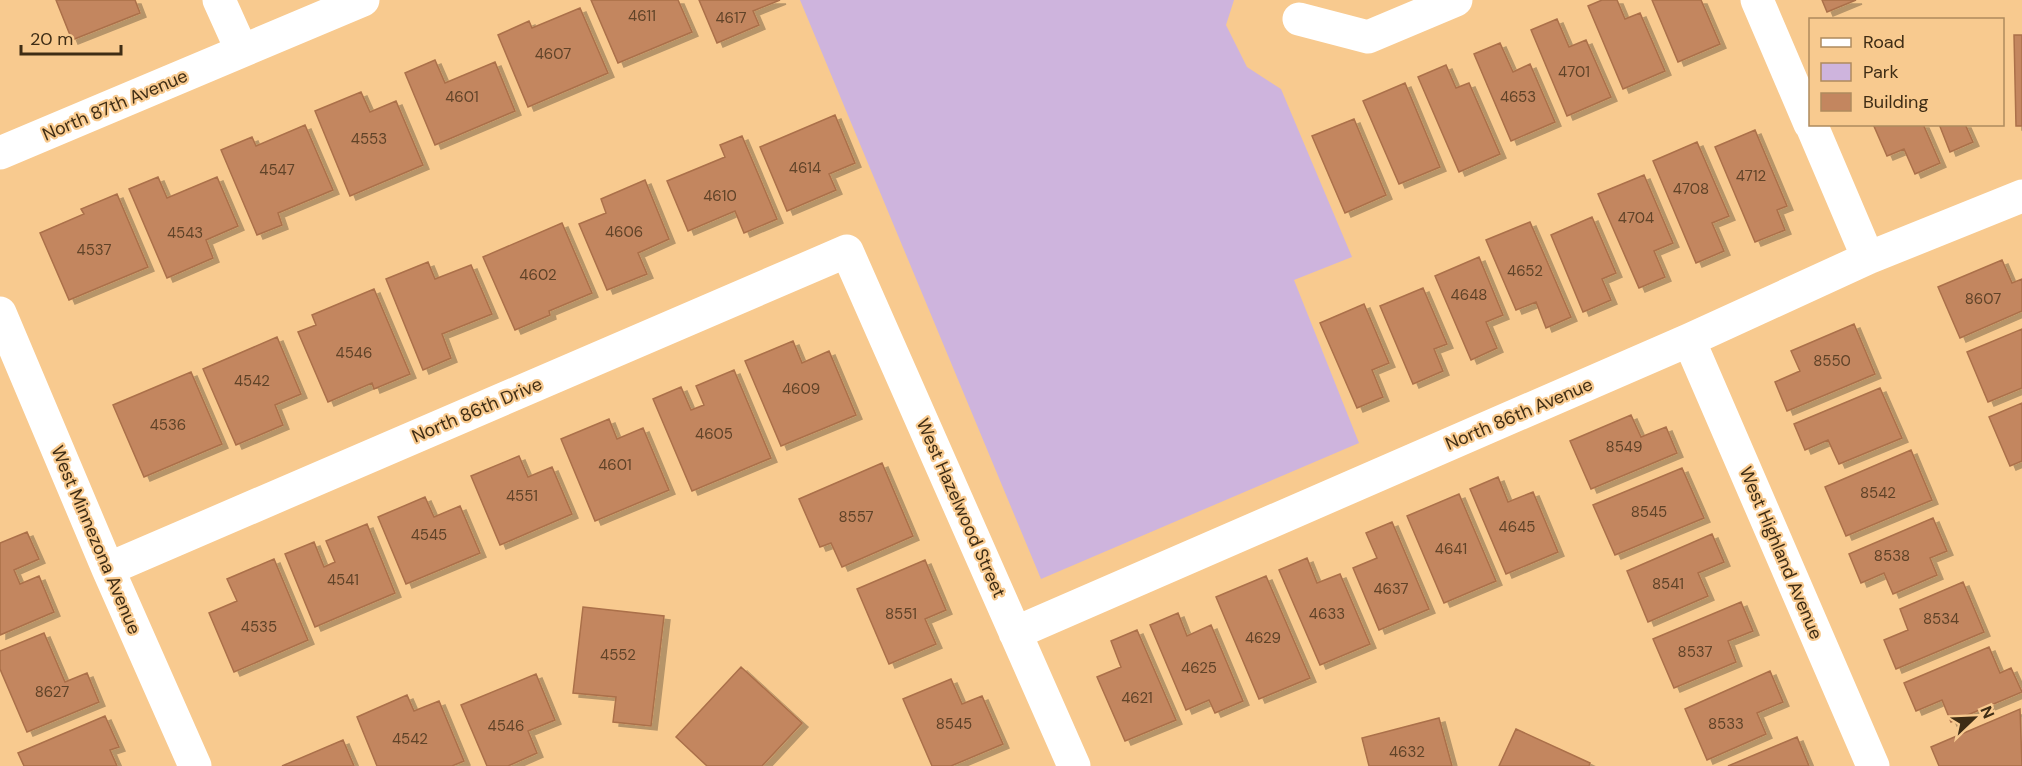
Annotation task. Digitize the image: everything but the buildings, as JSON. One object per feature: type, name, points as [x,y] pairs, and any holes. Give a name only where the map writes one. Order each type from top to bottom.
[{"type":"street","points":[[219,0],[242,51]]},
{"type":"street","name":"North 87th Avenue","points":[[0,153],[363,0]]},
{"type":"street","points":[[1299,19],[1368,37],[1456,0]]},
{"type":"street","points":[[1757,0],[1809,119]]},
{"type":"street","points":[[1812,126],[1868,258]]},
{"type":"street","name":"North 86th Avenue","points":[[1016,633],[1689,340],[1868,258],[2022,196]]},
{"type":"street","name":"North 86th Drive","points":[[108,570],[847,250]]},
{"type":"street","name":"West Hazelwood Street","points":[[847,250],[1074,766]]},
{"type":"street","name":"West Minnezona Avenue","points":[[0,313],[108,570],[195,766]]},
{"type":"street","name":"West Highland Avenue","points":[[1689,340],[1873,766]]},
{"type":"green space","points":[[800,0],[1234,0],[1226,25],[1247,67],[1281,89],[1352,257],[1294,280],[1359,443],[1041,579]]}]
